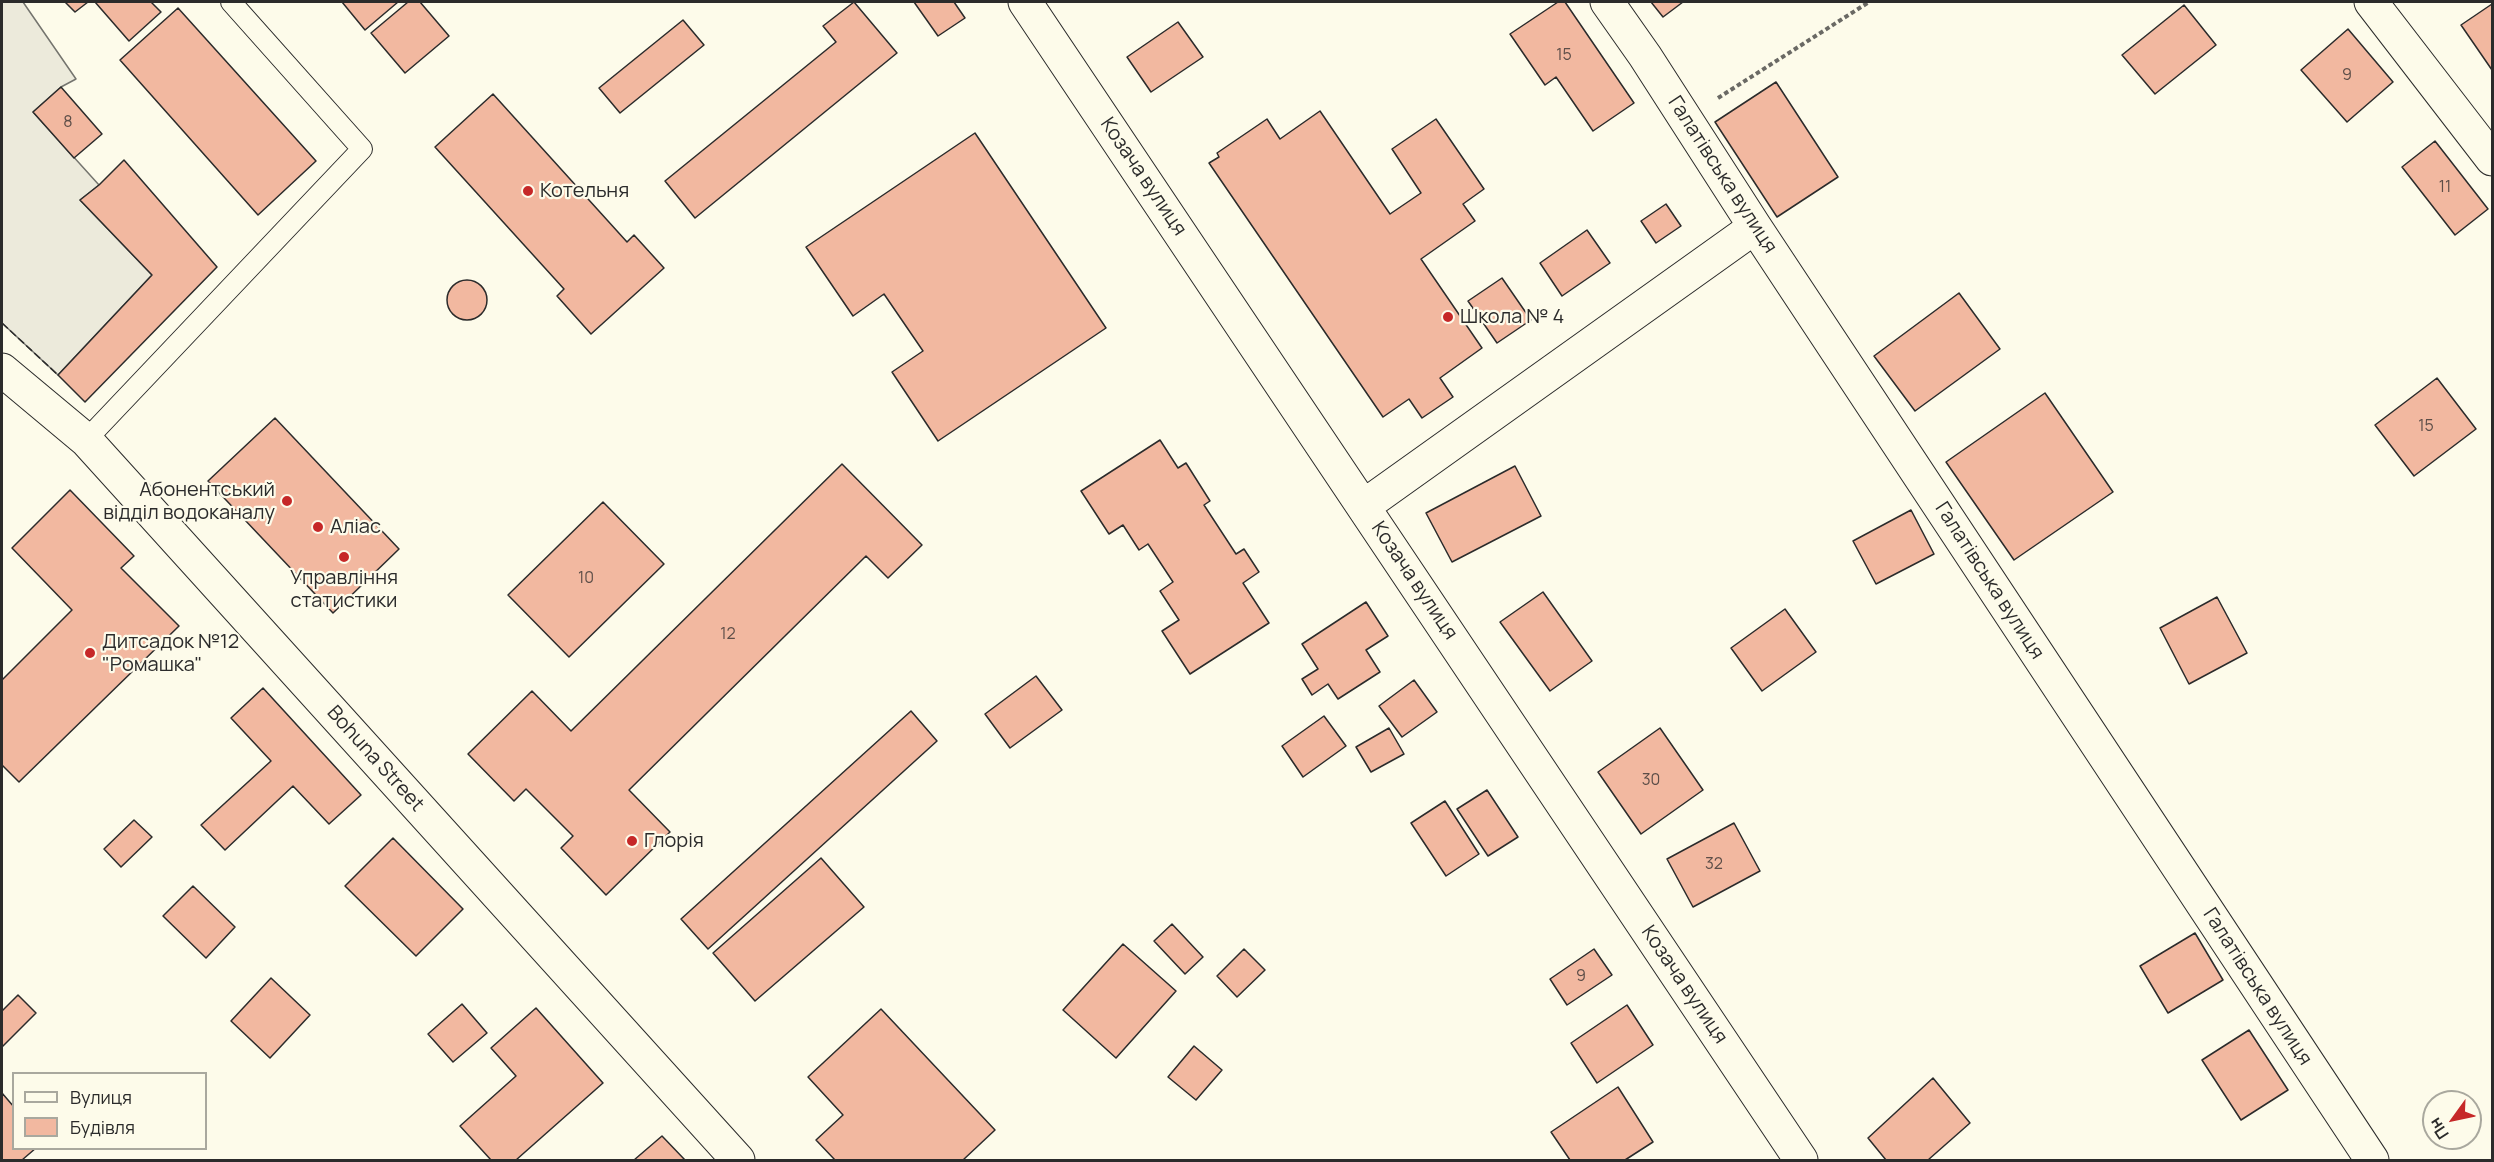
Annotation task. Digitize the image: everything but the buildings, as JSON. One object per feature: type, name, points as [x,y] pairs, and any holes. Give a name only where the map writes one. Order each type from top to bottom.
[{"type":"street","name":"Козача вулиця","points":[[1025,2],[1801,1161]]},
{"type":"street","name":"Галатівська вулиця","points":[[1607,2],[1645,56],[1755,227],[2372,1161]]},
{"type":"street","points":[[2371,2],[2493,159]]},
{"type":"street","points":[[1364,506],[1755,227]]},
{"type":"street","name":"Bohuna Street","points":[[2,370],[86,440],[738,1161]]},
{"type":"lane","points":[[86,440],[362,149],[231,2]]},
{"type":"path","points":[[1685,118],[1869,2]]},
{"type":"shaded area","points":[[2,2],[23,2],[76,79],[61,87],[33,112],[99,185],[80,200],[152,275],[58,375],[2,323]]},
{"type":"fence","points":[[2,323],[58,375]]},
{"type":"place","name":"Котельня","points":[[528,191]]},
{"type":"place","name":"Школа № 4","points":[[1448,317]]},
{"type":"place","name":"Абонентський відділ водоканалу","points":[[287,501]]},
{"type":"place","name":"Аліас","points":[[318,527]]},
{"type":"place","name":"Управління статистики","points":[[344,557]]},
{"type":"place","name":"Дитсадок №12 \"Ромашка\"","points":[[90,653]]},
{"type":"place","name":"Глорія","points":[[632,841]]}]
